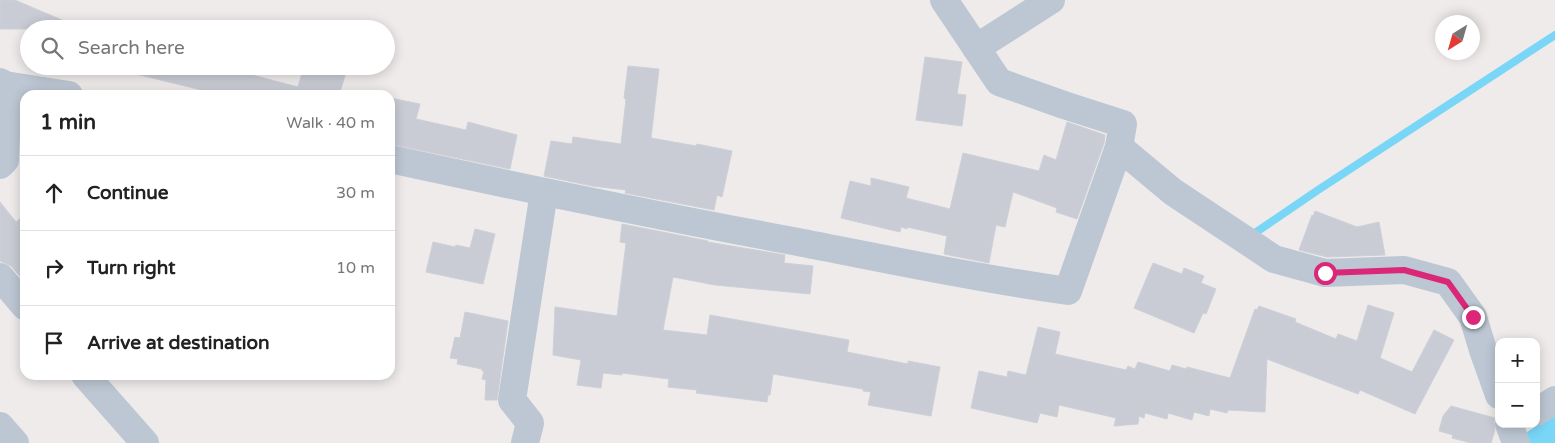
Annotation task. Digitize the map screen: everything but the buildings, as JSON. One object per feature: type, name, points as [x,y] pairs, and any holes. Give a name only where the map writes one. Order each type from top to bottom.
[{"type":"street","points":[[395,160],[544,192],[994,280],[1068,291],[1119,147],[1123,124],[999,82],[944,0]]},
{"type":"street","points":[[976,48],[1051,0]]},
{"type":"street","points":[[0,165],[6,160],[7,114],[3,84],[39,90]]},
{"type":"street","points":[[1119,147],[1173,192],[1274,259],[1325,273],[1404,270],[1448,282],[1473,317],[1482,350],[1495,384]]},
{"type":"street","points":[[525,443],[530,424],[512,400],[544,192]]},
{"type":"street","points":[[0,277],[20,300]]},
{"type":"street","points":[[89,380],[145,443]]},
{"type":"street","points":[[1540,409],[1555,400]]},
{"type":"street","points":[[0,426],[15,443]]},
{"type":"waterway","points":[[1252,235],[1555,35]]},
{"type":"waterway","points":[[1534,443],[1555,429]]},
{"type":"route","points":[[1325,273],[1404,270],[1448,282],[1473,317]]}]
